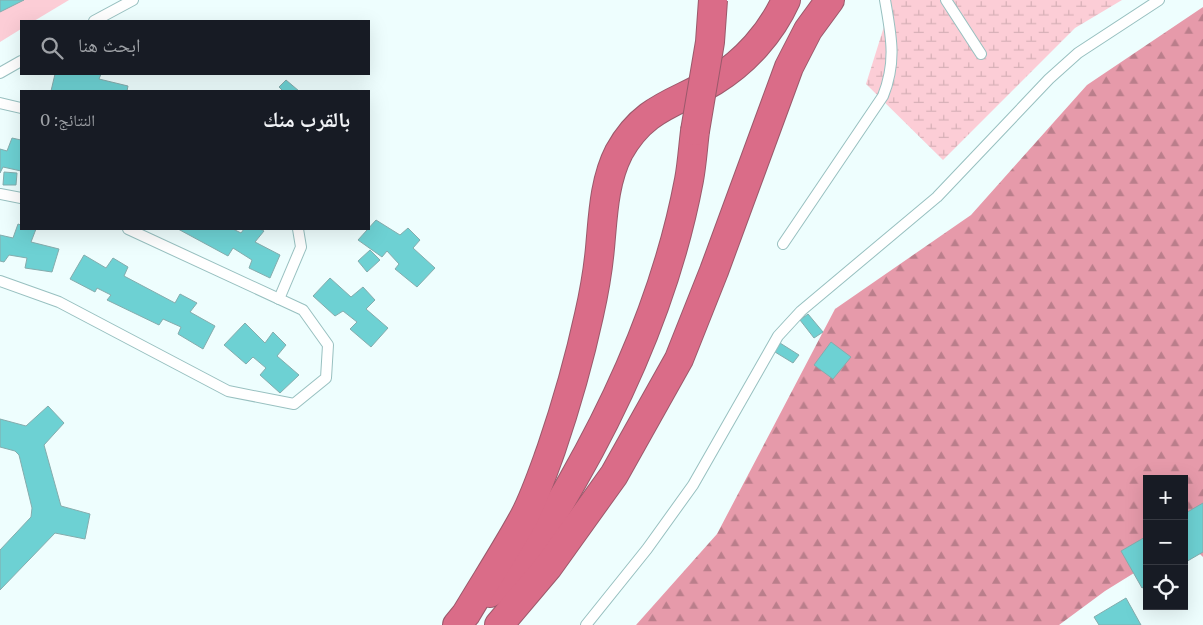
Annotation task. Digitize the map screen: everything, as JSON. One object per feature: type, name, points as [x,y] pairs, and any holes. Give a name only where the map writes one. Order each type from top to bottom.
[{"type":"highway","points":[[461,620],[501,583],[523,559],[566,492],[590,450],[632,363],[665,273],[689,179],[710,42],[712,0]]},
{"type":"highway","points":[[461,620],[525,516],[545,467],[562,417],[589,314],[598,265],[608,183],[619,153],[633,133],[649,116],[662,107],[713,81],[747,55],[774,23],[786,0]]},
{"type":"highway","points":[[498,625],[548,567],[614,474],[679,359],[717,263],[789,67],[808,30],[830,0]]},
{"type":"highway","points":[[498,625],[515,585],[523,559]]},
{"type":"lane","points":[[96,20],[133,0]]},
{"type":"lane","points":[[783,244],[885,90],[891,72],[893,56],[885,0]]},
{"type":"lane","points":[[946,0],[981,54]]},
{"type":"lane","points":[[586,625],[647,549],[694,485],[778,336],[801,311],[937,197],[1063,66],[1078,53],[1159,0]]},
{"type":"lane","points":[[0,73],[20,62]]},
{"type":"lane","points":[[0,103],[20,108]]},
{"type":"lane","points":[[0,194],[20,198]]},
{"type":"lane","points":[[0,281],[59,302],[228,391],[294,404],[326,378],[328,345],[303,310],[130,230]]},
{"type":"lane","points":[[279,299],[301,247],[298,230]]},
{"type":"green space","points":[[0,0],[69,0],[36,20],[20,20],[20,30],[0,42]]},
{"type":"green space","points":[[889,0],[1122,0],[1075,28],[943,160],[866,84],[887,17]]},
{"type":"green space","points":[[1203,7],[1203,557],[1188,543],[1188,475],[1143,475],[1143,567],[1105,591],[1059,625],[636,625],[717,534],[835,309],[971,215],[1087,85]]},
{"type":"building","points":[[0,0],[24,0],[0,12]]},
{"type":"building","points":[[55,75],[101,75],[99,79],[128,86],[127,90],[51,90]]},
{"type":"building","points":[[286,80],[298,90],[282,90],[279,87]]},
{"type":"building","points":[[12,138],[20,140],[20,171],[3,167],[0,173],[0,149],[7,151]]},
{"type":"building","points":[[4,172],[17,173],[16,185],[3,185]]},
{"type":"building","points":[[376,220],[400,235],[408,228],[420,240],[413,248],[435,268],[417,287],[395,269],[399,264],[387,251],[382,257],[358,240],[367,230],[370,230],[370,227]]},
{"type":"building","points":[[18,224],[20,225],[20,230],[36,230],[31,242],[59,249],[52,272],[25,268],[27,258],[9,255],[4,262],[0,261],[0,235],[13,238]]},
{"type":"building","points":[[180,230],[235,230],[241,233],[243,230],[262,230],[264,231],[255,242],[280,255],[270,278],[249,268],[252,260],[233,248],[228,256]]},
{"type":"building","points":[[370,250],[380,260],[367,272],[358,261]]},
{"type":"building","points":[[84,255],[106,268],[113,258],[128,267],[124,276],[175,303],[180,294],[197,303],[190,312],[215,326],[203,349],[178,334],[181,327],[163,319],[159,325],[107,300],[111,295],[97,288],[95,292],[70,279]]},
{"type":"building","points":[[330,278],[351,297],[363,287],[375,300],[366,309],[388,328],[371,347],[350,329],[357,322],[343,311],[335,316],[313,296]]},
{"type":"building","points":[[808,314],[823,332],[814,338],[800,320]]},
{"type":"building","points":[[245,323],[265,343],[273,332],[286,345],[277,356],[299,375],[280,393],[260,375],[266,368],[253,357],[246,364],[224,345]]},
{"type":"building","points":[[831,342],[851,357],[833,379],[814,365]]},
{"type":"building","points":[[780,343],[799,355],[793,363],[775,352]]},
{"type":"building","points":[[48,406],[64,423],[44,445],[61,506],[90,514],[85,539],[55,533],[0,590],[0,550],[31,517],[32,508],[19,455],[15,451],[0,447],[0,419],[26,426]]},
{"type":"building","points":[[1203,503],[1203,552],[1188,561],[1188,520],[1188,512]]},
{"type":"building","points":[[1143,538],[1142,588],[1121,551]]},
{"type":"building","points":[[1126,598],[1141,625],[1099,625],[1094,617]]}]
